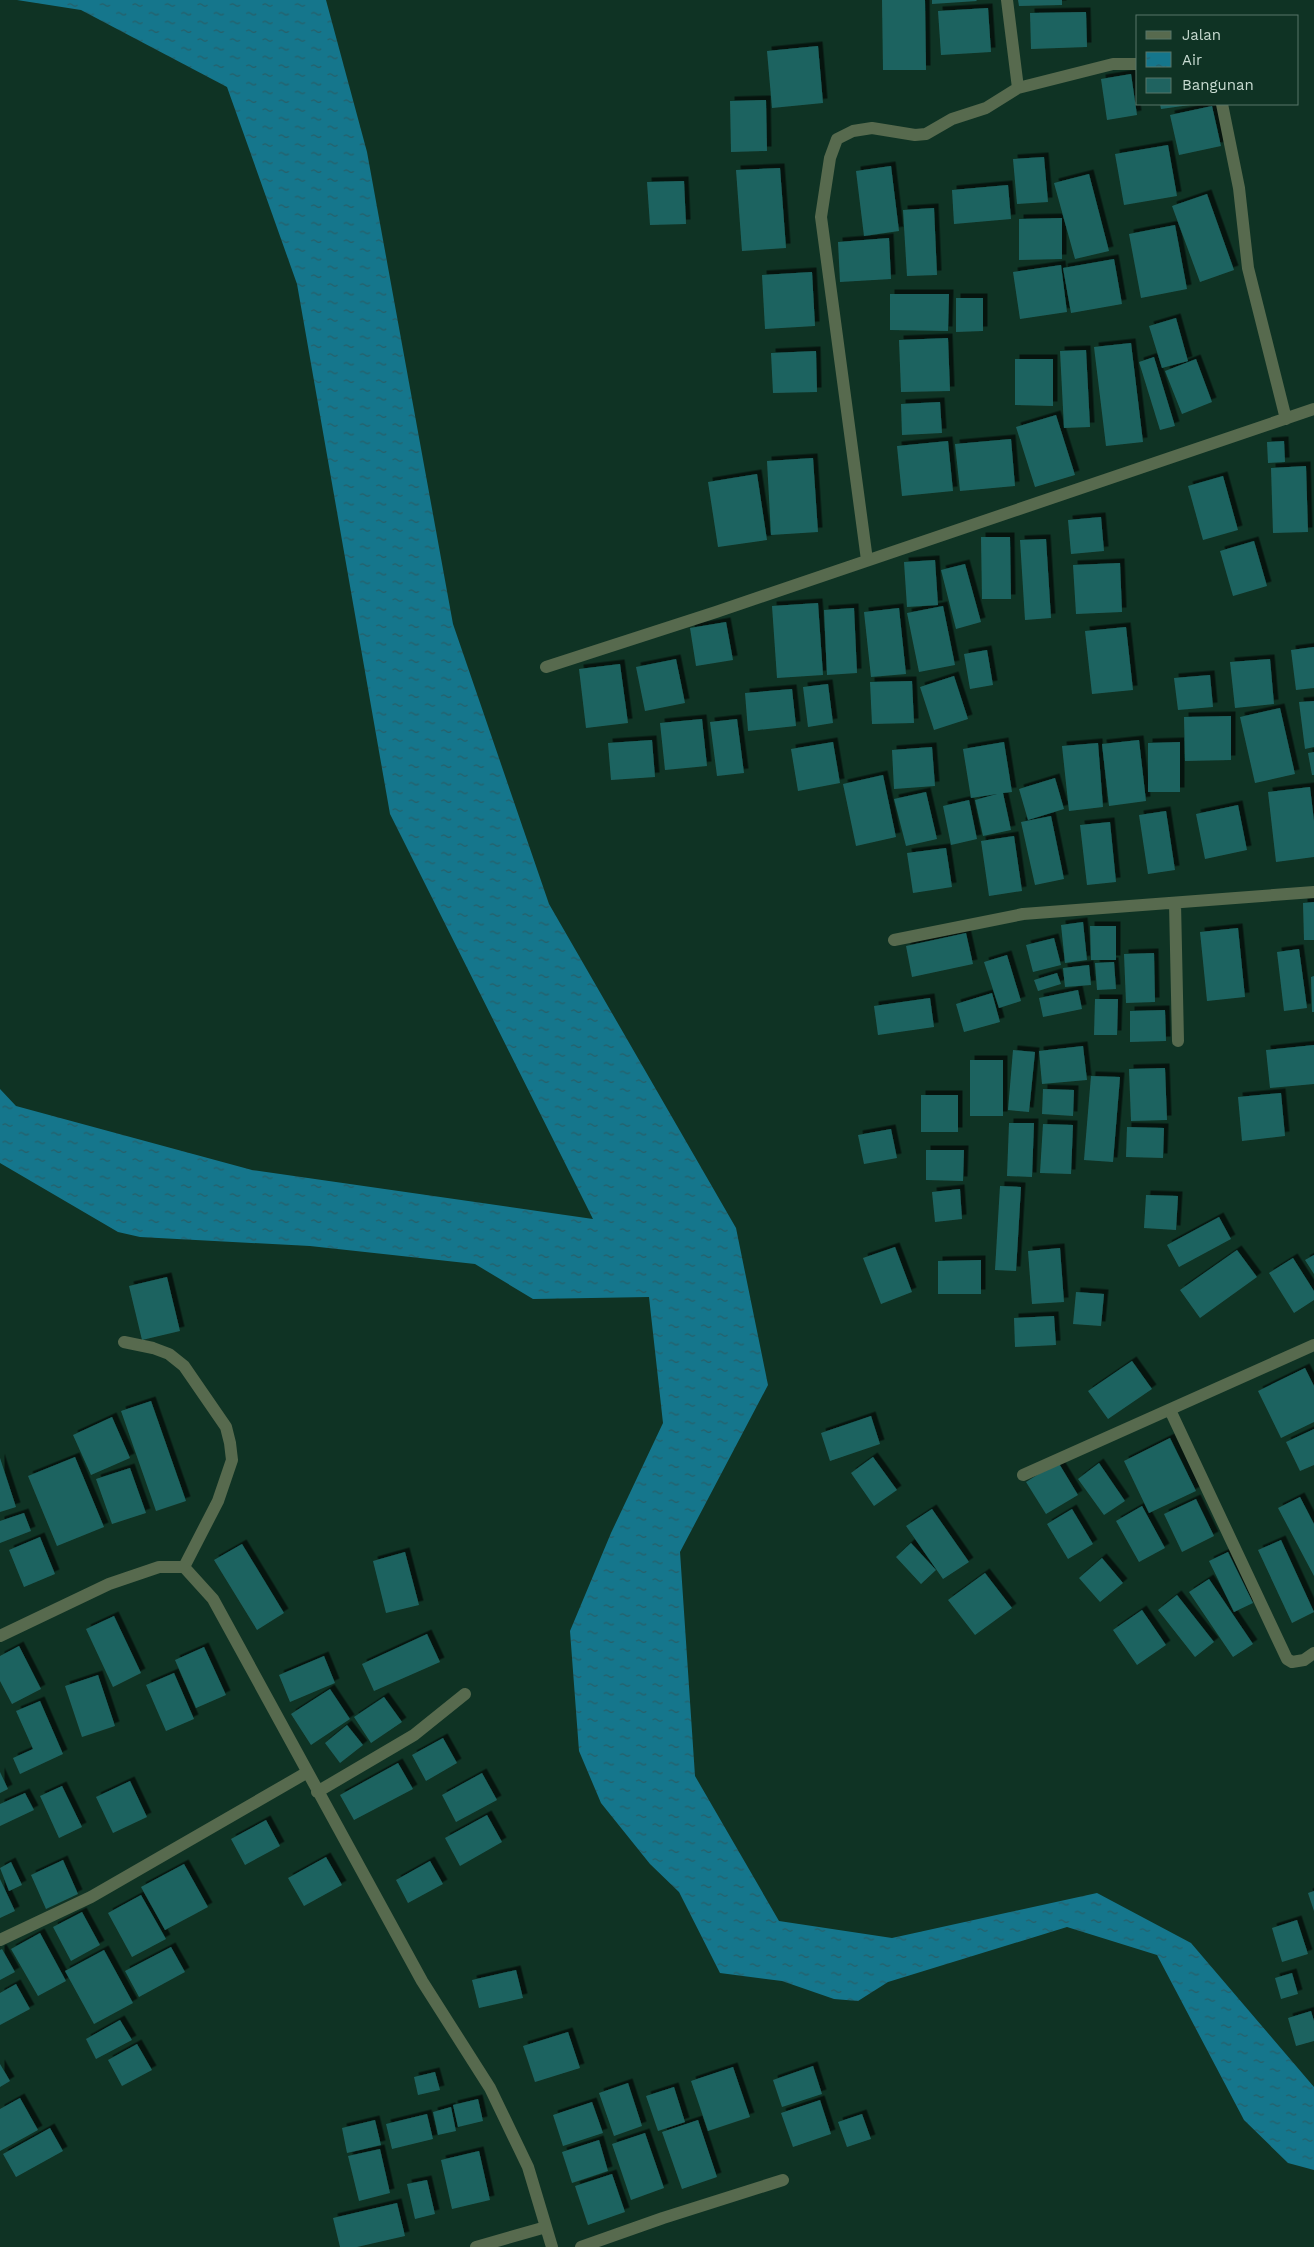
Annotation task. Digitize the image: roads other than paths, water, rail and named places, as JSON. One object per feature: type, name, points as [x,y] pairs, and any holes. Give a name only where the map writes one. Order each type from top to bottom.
[{"type":"street","points":[[1006,0],[1018,88]]},
{"type":"street","points":[[867,560],[821,217],[823,189],[830,158],[837,140],[853,131],[872,128],[915,135],[926,134],[952,119],[986,108],[1018,88],[1113,64],[1136,64]]},
{"type":"street","points":[[1222,105],[1239,188],[1248,268],[1286,419]]},
{"type":"street","points":[[546,667],[716,612],[1314,410]]},
{"type":"street","points":[[894,940],[1024,914],[1314,892]]},
{"type":"street","points":[[1175,903],[1178,1042]]},
{"type":"street","points":[[124,1342],[153,1348],[169,1354],[184,1366],[226,1427],[232,1460],[218,1501],[184,1567]]},
{"type":"street","points":[[1023,1475],[1314,1345]]},
{"type":"street","points":[[1170,1410],[1287,1659],[1292,1662],[1304,1660],[1314,1653]]},
{"type":"street","points":[[0,1636],[109,1584],[159,1567],[184,1567],[212,1599],[422,1981],[490,2088],[528,2166],[552,2247]]},
{"type":"street","points":[[317,1792],[414,1735],[465,1694]]},
{"type":"street","points":[[0,1940],[91,1897],[306,1773]]},
{"type":"street","points":[[581,2247],[663,2218],[783,2180]]},
{"type":"street","points":[[476,2247],[546,2227]]},
{"type":"water","points":[[17,0],[326,0],[367,152],[453,624],[549,904],[736,1228],[768,1385],[680,1552],[695,1776],[779,1921],[892,1938],[1097,1893],[1191,1943],[1314,2087],[1314,2170],[1288,2163],[1244,2120],[1157,1955],[1067,1927],[888,1982],[858,2001],[834,1999],[782,1981],[720,1973],[679,1892],[650,1864],[601,1803],[579,1751],[570,1631],[611,1533],[663,1423],[649,1297],[533,1299],[475,1264],[310,1246],[140,1237],[118,1232],[0,1163],[0,1089],[16,1106],[252,1170],[593,1219],[390,814],[297,284],[227,87],[81,10]]}]
